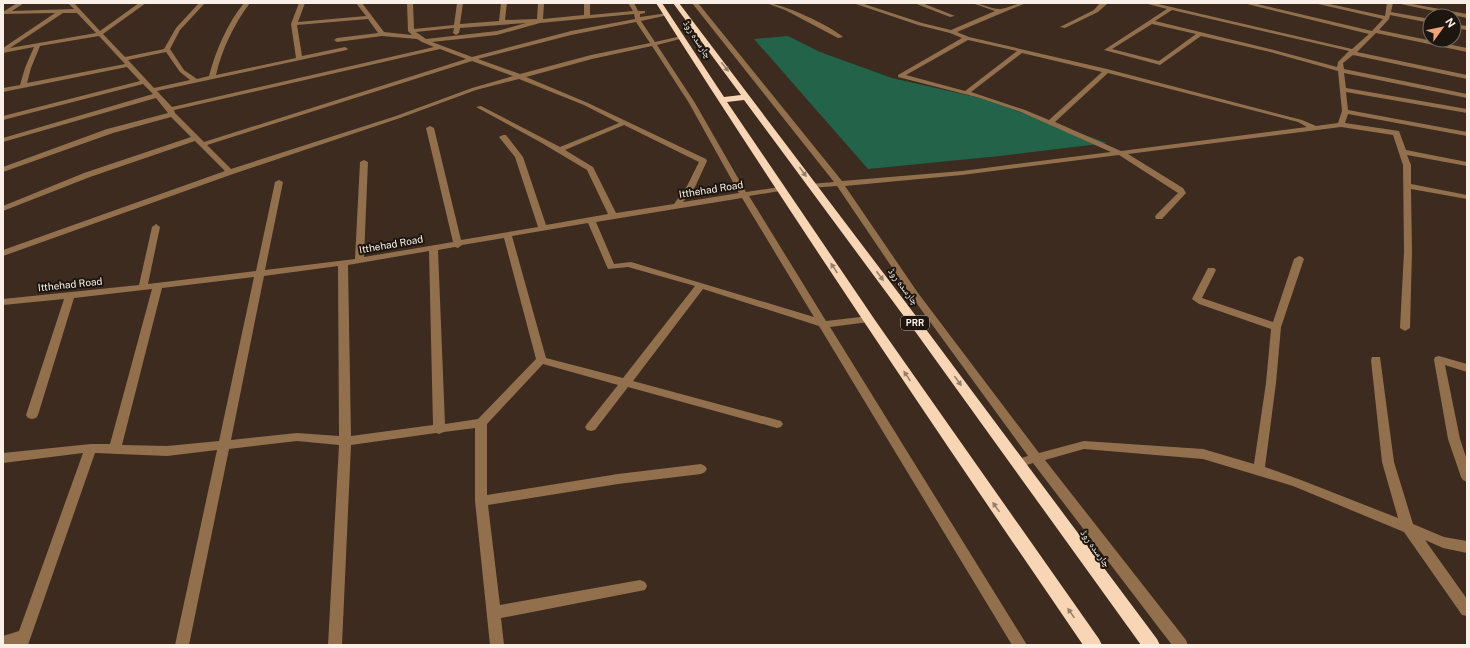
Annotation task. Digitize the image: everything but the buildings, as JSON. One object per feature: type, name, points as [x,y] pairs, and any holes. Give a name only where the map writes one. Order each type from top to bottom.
[{"type":"highway","name":"چارسدہ روڈ","points":[[676,3],[1018,463],[1151,645]]},
{"type":"highway","name":"چارسدہ روڈ","points":[[663,9],[780,190],[974,475],[1093,645]]},
{"type":"highway","points":[[721,100],[747,97]]},
{"type":"street","points":[[4,14],[21,3]]},
{"type":"street","points":[[71,3],[230,172]]},
{"type":"street","points":[[61,12],[3,51],[100,34],[120,18],[143,3]]},
{"type":"street","points":[[196,81],[182,71],[166,49],[178,28],[202,3]]},
{"type":"street","points":[[212,77],[215,62],[246,3]]},
{"type":"street","points":[[299,59],[294,24],[302,3]]},
{"type":"street","points":[[359,3],[382,34]]},
{"type":"street","points":[[410,3],[411,32]]},
{"type":"street","points":[[455,38],[460,3]]},
{"type":"street","points":[[502,22],[504,3]]},
{"type":"street","points":[[540,21],[541,3]]},
{"type":"street","points":[[586,3],[587,17]]},
{"type":"street","points":[[631,3],[692,103],[744,195],[1020,645]]},
{"type":"street","points":[[695,3],[839,183],[915,295],[1036,458],[1181,645]]},
{"type":"street","points":[[769,3],[787,9],[840,37]]},
{"type":"street","points":[[856,3],[920,24],[952,32],[967,38],[1107,71],[1300,121],[1315,128]]},
{"type":"street","points":[[917,3],[952,16]]},
{"type":"street","points":[[975,3],[1000,11]]},
{"type":"street","points":[[952,32],[1000,11],[1023,3]]},
{"type":"street","points":[[1063,27],[1096,11],[1104,4],[1103,3]]},
{"type":"street","points":[[1147,3],[1467,78]]},
{"type":"street","points":[[1246,3],[1374,32],[1467,50]]},
{"type":"street","points":[[1317,3],[1388,16],[1422,20]]},
{"type":"street","points":[[1341,125],[1345,111],[1340,63],[1354,52],[1388,16],[1389,3]]},
{"type":"street","points":[[1399,3],[1467,16]]},
{"type":"street","points":[[204,144],[472,59],[663,9]]},
{"type":"street","points":[[1171,9],[1107,50],[1160,63],[1200,34]]},
{"type":"street","points":[[4,14],[78,11]]},
{"type":"street","points":[[411,32],[502,22],[540,21],[587,17],[638,16]]},
{"type":"street","points":[[294,24],[368,17]]},
{"type":"street","points":[[337,40],[382,34],[421,39],[455,38],[498,33],[540,21]]},
{"type":"street","points":[[1151,22],[1340,70],[1467,96]]},
{"type":"street","points":[[411,32],[421,39],[440,47],[521,77],[586,104],[703,161],[691,187],[678,205]]},
{"type":"street","points":[[3,253],[230,172],[398,117],[474,89],[591,57],[681,38]]},
{"type":"street","points":[[967,38],[900,76],[966,93],[1023,111],[1122,154],[1180,190],[1182,193],[1159,217]]},
{"type":"street","points":[[23,86],[28,68],[38,45]]},
{"type":"street","points":[[3,170],[110,131],[171,111],[440,47]]},
{"type":"street","points":[[3,140],[155,92],[196,81],[345,49]]},
{"type":"street","points":[[124,59],[168,50]]},
{"type":"street","points":[[966,93],[1021,51]]},
{"type":"street","points":[[3,90],[129,65]]},
{"type":"street","points":[[1051,122],[1107,71]]},
{"type":"street","points":[[3,118],[145,82]]},
{"type":"street","points":[[1343,89],[1467,111]]},
{"type":"street","points":[[479,106],[559,150],[590,169],[613,216]]},
{"type":"street","points":[[1345,111],[1467,134]]},
{"type":"street","points":[[559,150],[624,123]]},
{"type":"street","points":[[813,186],[962,173],[1122,154],[1341,125],[1396,134],[1407,164],[1408,252],[1405,328]]},
{"type":"street","points":[[430,128],[458,245]]},
{"type":"street","points":[[503,137],[519,157],[544,229]]},
{"type":"street","points":[[3,208],[87,175],[197,138]]},
{"type":"street","points":[[1402,152],[1467,164]]},
{"type":"street","points":[[359,261],[364,162]]},
{"type":"street","points":[[182,645],[278,182]]},
{"type":"street","points":[[1407,186],[1467,197]]},
{"type":"street","name":"Itthehad Road","points":[[3,302],[158,286],[359,261],[458,245],[678,205],[780,190]]},
{"type":"street","points":[[591,220],[611,267],[628,264],[701,285],[824,324],[869,319]]},
{"type":"street","points":[[143,287],[156,227]]},
{"type":"street","points":[[508,236],[541,360]]},
{"type":"street","points":[[433,248],[440,430]]},
{"type":"street","points":[[1259,470],[1271,383],[1276,328],[1299,259]]},
{"type":"street","points":[[335,645],[345,441],[343,263]]},
{"type":"street","points":[[1212,270],[1197,298],[1202,302],[1276,328]]},
{"type":"street","points":[[591,427],[701,285]]},
{"type":"street","points":[[115,449],[158,286]]},
{"type":"street","points":[[32,415],[70,295]]},
{"type":"street","points":[[541,360],[777,424]]},
{"type":"street","points":[[3,458],[91,448],[167,451],[297,437],[345,441],[440,430],[481,423],[541,360]]},
{"type":"street","points":[[1376,360],[1388,462],[1406,526],[1467,610]]},
{"type":"street","points":[[1467,368],[1439,360],[1454,438],[1467,477]]},
{"type":"street","points":[[481,423],[482,501],[497,645]]},
{"type":"street","points":[[1018,463],[1084,445],[1203,454],[1259,470],[1406,526],[1443,542],[1467,547]]},
{"type":"street","points":[[3,643],[22,641],[91,448]]},
{"type":"street","points":[[482,501],[618,479],[701,470]]},
{"type":"street","points":[[494,613],[640,586]]},
{"type":"green space","points":[[788,36],[820,52],[892,78],[984,99],[1107,143],[1000,156],[868,169],[754,39]]}]
